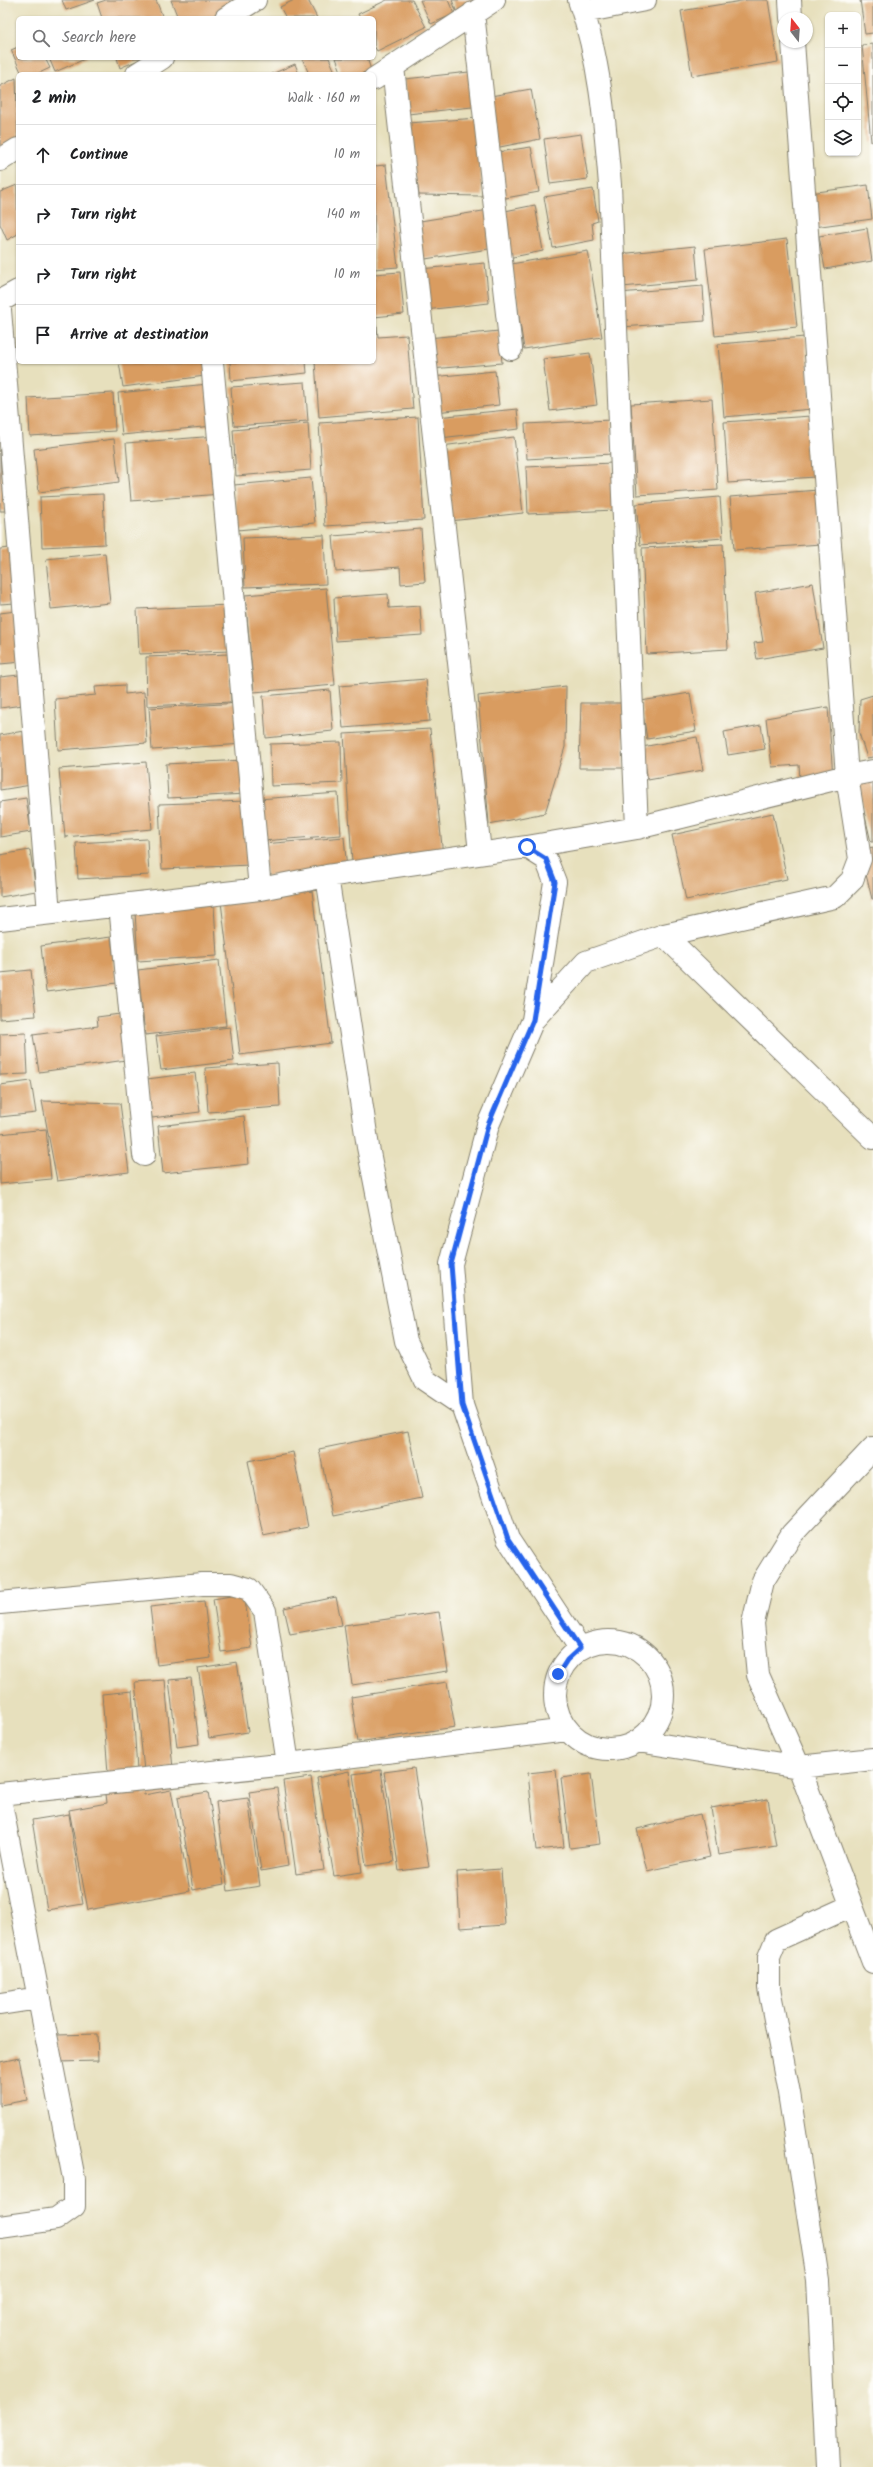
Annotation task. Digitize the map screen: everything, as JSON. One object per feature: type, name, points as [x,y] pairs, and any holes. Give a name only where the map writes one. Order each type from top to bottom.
[{"type":"street","points":[[229,16],[255,0]]},
{"type":"street","points":[[376,78],[494,0]]},
{"type":"street","points":[[636,828],[610,185],[603,107],[595,59],[581,6],[645,0]]},
{"type":"street","points":[[790,0],[791,12]]},
{"type":"street","points":[[473,13],[511,349]]},
{"type":"street","points":[[533,1020],[586,962],[664,935],[835,897],[852,880],[860,859],[848,776],[793,48]]},
{"type":"street","points":[[140,72],[159,60]]},
{"type":"street","points":[[393,66],[480,852]]},
{"type":"street","points":[[0,160],[16,149]]},
{"type":"street","points":[[0,301],[16,292]]},
{"type":"street","points":[[0,310],[49,913]]},
{"type":"street","points":[[212,364],[260,889]]},
{"type":"street","points":[[0,919],[260,889],[327,876],[480,852],[527,847],[636,828],[873,771]]},
{"type":"street","points":[[527,847],[546,859],[555,882],[533,1020],[488,1125],[451,1264],[462,1405],[508,1539],[580,1648]]},
{"type":"street","points":[[327,876],[368,1147],[406,1341],[425,1380],[462,1405]]},
{"type":"street","points":[[120,905],[144,1155]]},
{"type":"street","points":[[664,935],[873,1138]]},
{"type":"street","points":[[873,1448],[792,1534],[763,1581],[753,1623],[758,1675],[799,1767],[873,1962]]},
{"type":"street","points":[[0,1603],[202,1584],[232,1584],[249,1589],[264,1611],[288,1764]]},
{"type":"street","points":[[613,1640],[629,1644],[644,1653],[655,1666],[662,1682],[663,1698],[659,1715],[650,1730],[638,1741],[622,1748],[604,1749],[588,1745],[567,1730],[556,1708],[554,1690],[558,1674],[567,1660],[580,1648],[596,1642],[613,1640]]},
{"type":"street","points":[[0,1794],[288,1764],[567,1730]]},
{"type":"street","points":[[638,1741],[799,1767],[873,1759]]},
{"type":"street","points":[[0,1798],[74,2179],[74,2206],[56,2219],[0,2227]]},
{"type":"street","points":[[827,2467],[818,2280],[790,2093],[769,1988],[769,1957],[776,1940],[851,1906]]},
{"type":"street","points":[[0,2004],[38,1998]]},
{"type":"building","points":[[62,0],[95,0],[66,10]]},
{"type":"building","points":[[106,0],[156,0],[162,16],[101,16],[97,3]]},
{"type":"building","points":[[171,0],[236,0],[238,5],[214,16],[177,16]]},
{"type":"building","points":[[294,0],[308,0],[316,16],[285,16],[280,7]]},
{"type":"building","points":[[387,0],[412,0],[426,27],[377,51],[376,16],[359,16],[358,14]]},
{"type":"building","points":[[420,0],[448,0],[454,14],[431,24]]},
{"type":"building","points":[[452,0],[481,0],[457,13]]},
{"type":"building","points":[[747,0],[768,0],[778,62],[692,76],[681,11]]},
{"type":"building","points":[[860,0],[873,0],[873,33],[865,34]]},
{"type":"building","points":[[873,44],[873,142],[871,142],[862,45]]},
{"type":"building","points":[[16,48],[16,60],[46,60],[50,68],[41,72],[21,72],[11,50]]},
{"type":"building","points":[[50,60],[82,60],[55,72]]},
{"type":"building","points":[[118,60],[138,60],[120,68]]},
{"type":"building","points":[[303,60],[330,60],[335,72],[308,72]]},
{"type":"building","points":[[337,60],[368,60],[371,70],[366,72],[341,72]]},
{"type":"building","points":[[295,64],[298,72],[277,72]]},
{"type":"building","points":[[478,71],[481,106],[408,114],[405,79]]},
{"type":"building","points":[[16,78],[16,142],[0,148],[0,86]]},
{"type":"building","points":[[531,89],[540,139],[495,148],[485,97]]},
{"type":"building","points":[[478,118],[482,196],[419,195],[408,123]]},
{"type":"building","points":[[581,134],[588,179],[550,184],[544,139]]},
{"type":"building","points":[[531,147],[539,192],[500,199],[491,153]]},
{"type":"building","points":[[386,165],[398,267],[376,269],[376,166]]},
{"type":"building","points":[[16,185],[16,235],[7,240],[0,224],[0,192]]},
{"type":"building","points":[[868,185],[872,219],[814,227],[810,193]]},
{"type":"building","points":[[593,189],[598,221],[592,223],[594,240],[553,248],[544,197]]},
{"type":"building","points":[[535,205],[543,251],[508,258],[500,212]]},
{"type":"building","points":[[489,210],[495,248],[419,260],[414,222]]},
{"type":"building","points":[[867,228],[872,261],[825,269],[819,236]]},
{"type":"building","points":[[787,239],[797,327],[715,336],[705,249]]},
{"type":"building","points":[[695,246],[698,280],[622,287],[619,254]]},
{"type":"building","points":[[588,251],[602,337],[524,349],[511,264]]},
{"type":"building","points":[[485,263],[489,303],[425,310],[420,269]]},
{"type":"building","points":[[400,272],[404,314],[376,317],[376,274]]},
{"type":"building","points":[[703,286],[705,321],[622,327],[619,293]]},
{"type":"building","points":[[376,326],[378,337],[407,335],[413,409],[319,417],[315,364],[376,364]]},
{"type":"building","points":[[499,331],[502,363],[431,369],[428,338]]},
{"type":"building","points":[[805,337],[812,409],[724,417],[718,344]]},
{"type":"building","points":[[590,353],[597,405],[550,411],[543,359]]},
{"type":"building","points":[[119,364],[210,364],[212,375],[123,387]]},
{"type":"building","points":[[230,364],[306,364],[307,373],[231,381]]},
{"type":"building","points":[[495,371],[499,405],[436,412],[432,377]]},
{"type":"building","points":[[305,382],[308,421],[234,426],[231,387]]},
{"type":"building","points":[[208,384],[213,426],[122,435],[118,393]]},
{"type":"building","points":[[113,393],[115,431],[30,436],[28,398]]},
{"type":"building","points":[[712,399],[718,490],[637,495],[631,404]]},
{"type":"building","points":[[517,409],[519,429],[440,438],[437,417]]},
{"type":"building","points":[[811,416],[815,477],[728,483],[724,422]]},
{"type":"building","points":[[418,417],[424,520],[325,526],[319,423]]},
{"type":"building","points":[[611,420],[612,454],[527,459],[525,424]]},
{"type":"building","points":[[308,423],[311,470],[236,476],[233,430]]},
{"type":"building","points":[[216,436],[221,494],[131,501],[126,443]]},
{"type":"building","points":[[514,437],[523,513],[450,521],[441,446]]},
{"type":"building","points":[[114,439],[119,482],[39,492],[34,449]]},
{"type":"building","points":[[0,450],[5,511],[0,511]]},
{"type":"building","points":[[612,463],[615,510],[528,514],[526,467]]},
{"type":"building","points":[[311,478],[315,523],[237,530],[234,485]]},
{"type":"building","points":[[818,490],[821,544],[734,550],[730,497]]},
{"type":"building","points":[[103,494],[105,544],[42,547],[40,497]]},
{"type":"building","points":[[720,497],[723,538],[640,545],[636,504]]},
{"type":"building","points":[[421,529],[425,582],[401,584],[400,567],[336,572],[333,536]]},
{"type":"building","points":[[324,535],[326,584],[245,587],[243,538]]},
{"type":"building","points":[[723,544],[728,649],[647,654],[642,548]]},
{"type":"building","points":[[10,548],[15,603],[0,604],[0,549]]},
{"type":"building","points":[[105,553],[110,603],[51,609],[46,559]]},
{"type":"building","points":[[813,583],[823,648],[757,659],[754,643],[763,642],[755,593]]},
{"type":"building","points":[[326,588],[335,685],[254,692],[245,595]]},
{"type":"building","points":[[388,594],[389,608],[420,606],[422,635],[336,641],[334,598]]},
{"type":"building","points":[[230,605],[232,651],[139,654],[137,609]]},
{"type":"building","points":[[16,611],[22,662],[0,664],[0,613]]},
{"type":"building","points":[[229,654],[231,702],[147,706],[146,657]]},
{"type":"building","points":[[19,675],[23,705],[0,708],[0,677]]},
{"type":"building","points":[[426,679],[430,721],[343,728],[339,686]]},
{"type":"building","points":[[125,685],[125,694],[144,692],[147,743],[58,750],[55,699],[96,695],[95,687]]},
{"type":"building","points":[[566,686],[565,747],[545,813],[489,824],[478,696]]},
{"type":"building","points":[[330,690],[333,731],[266,738],[263,696]]},
{"type":"building","points":[[690,693],[696,731],[647,739],[641,701]]},
{"type":"building","points":[[873,695],[873,757],[867,758],[859,733],[860,699]]},
{"type":"building","points":[[241,703],[244,744],[152,750],[149,708]]},
{"type":"building","points":[[581,703],[624,703],[624,768],[579,768]]},
{"type":"building","points":[[828,707],[833,777],[800,779],[799,765],[772,767],[766,718]]},
{"type":"building","points":[[761,725],[765,749],[728,755],[724,732]]},
{"type":"building","points":[[430,729],[443,856],[352,863],[344,734]]},
{"type":"building","points":[[24,731],[31,785],[0,790],[0,735]]},
{"type":"building","points":[[697,737],[703,770],[648,780],[642,747]]},
{"type":"building","points":[[341,742],[342,783],[271,786],[270,744]]},
{"type":"building","points":[[244,760],[246,794],[168,798],[166,764]]},
{"type":"building","points":[[146,762],[152,829],[65,837],[59,769]]},
{"type":"building","points":[[873,778],[873,842],[871,842],[857,782]]},
{"type":"building","points":[[338,793],[341,835],[262,841],[259,799]]},
{"type":"building","points":[[26,798],[31,832],[0,837],[0,802]]},
{"type":"building","points":[[247,801],[250,865],[162,869],[159,804]]},
{"type":"building","points":[[773,813],[787,879],[686,900],[672,835]]},
{"type":"building","points":[[344,837],[347,870],[266,876],[263,844]]},
{"type":"building","points":[[147,839],[149,875],[78,879],[76,843]]},
{"type":"building","points":[[873,847],[873,899],[872,899],[860,850]]},
{"type":"building","points":[[30,850],[36,891],[0,897],[0,855]]},
{"type":"building","points":[[312,891],[331,1043],[240,1055],[221,902]]},
{"type":"building","points":[[214,906],[217,956],[138,961],[135,912]]},
{"type":"building","points":[[111,937],[117,983],[46,992],[41,946]]},
{"type":"building","points":[[219,960],[226,1026],[145,1035],[138,970]]},
{"type":"building","points":[[31,970],[36,1016],[0,1019],[0,973]]},
{"type":"building","points":[[120,1014],[126,1060],[39,1072],[33,1035],[98,1026],[97,1017]]},
{"type":"building","points":[[230,1027],[234,1061],[161,1070],[156,1036]]},
{"type":"building","points":[[26,1033],[28,1074],[0,1075],[0,1034]]},
{"type":"building","points":[[278,1063],[280,1107],[208,1112],[205,1068]]},
{"type":"building","points":[[195,1073],[200,1112],[152,1118],[147,1079]]},
{"type":"building","points":[[31,1081],[36,1113],[0,1117],[0,1085]]},
{"type":"building","points":[[42,1101],[120,1103],[129,1172],[57,1181]]},
{"type":"building","points":[[244,1116],[249,1164],[163,1173],[158,1126]]},
{"type":"building","points":[[46,1129],[51,1179],[0,1184],[0,1134]]},
{"type":"building","points":[[408,1431],[422,1498],[333,1516],[319,1449]]},
{"type":"building","points":[[293,1452],[308,1527],[263,1536],[248,1461]]},
{"type":"building","points":[[244,1594],[252,1648],[221,1652],[213,1599]]},
{"type":"building","points":[[336,1597],[342,1625],[290,1634],[284,1608]]},
{"type":"building","points":[[204,1601],[211,1658],[157,1665],[150,1607]]},
{"type":"building","points":[[439,1612],[448,1671],[352,1685],[344,1625]]},
{"type":"building","points":[[237,1662],[248,1732],[209,1738],[198,1668]]},
{"type":"building","points":[[191,1678],[199,1744],[177,1747],[169,1680]]},
{"type":"building","points":[[165,1680],[173,1769],[144,1771],[135,1682]]},
{"type":"building","points":[[447,1682],[455,1727],[358,1742],[351,1697]]},
{"type":"building","points":[[132,1691],[137,1771],[108,1773],[102,1694]]},
{"type":"building","points":[[414,1768],[429,1867],[399,1871],[384,1772]]},
{"type":"building","points":[[381,1770],[394,1862],[366,1866],[353,1774]]},
{"type":"building","points":[[556,1770],[564,1847],[536,1850],[528,1773]]},
{"type":"building","points":[[349,1771],[362,1872],[334,1876],[317,1778]]},
{"type":"building","points":[[591,1774],[600,1844],[570,1848],[561,1778]]},
{"type":"building","points":[[311,1777],[324,1870],[296,1874],[283,1781]]},
{"type":"building","points":[[143,1787],[144,1795],[171,1790],[190,1891],[88,1910],[69,1810],[107,1803],[106,1794]]},
{"type":"building","points":[[277,1788],[288,1866],[261,1871],[249,1792]]},
{"type":"building","points":[[208,1792],[224,1884],[193,1890],[178,1797]]},
{"type":"building","points":[[248,1798],[260,1886],[228,1891],[216,1802]]},
{"type":"building","points":[[768,1799],[776,1846],[718,1855],[711,1808]]},
{"type":"building","points":[[69,1814],[83,1904],[47,1910],[32,1820]]},
{"type":"building","points":[[700,1814],[710,1857],[647,1871],[637,1829]]},
{"type":"building","points":[[501,1869],[505,1925],[460,1928],[457,1872]]},
{"type":"building","points":[[97,2034],[98,2061],[58,2062],[57,2035]]},
{"type":"building","points":[[19,2058],[27,2100],[0,2105],[0,2062]]},
{"type":"route","points":[[527,847],[546,859],[555,882],[533,1020],[488,1125],[451,1264],[462,1405],[508,1539],[580,1648],[567,1660],[558,1674]]}]
